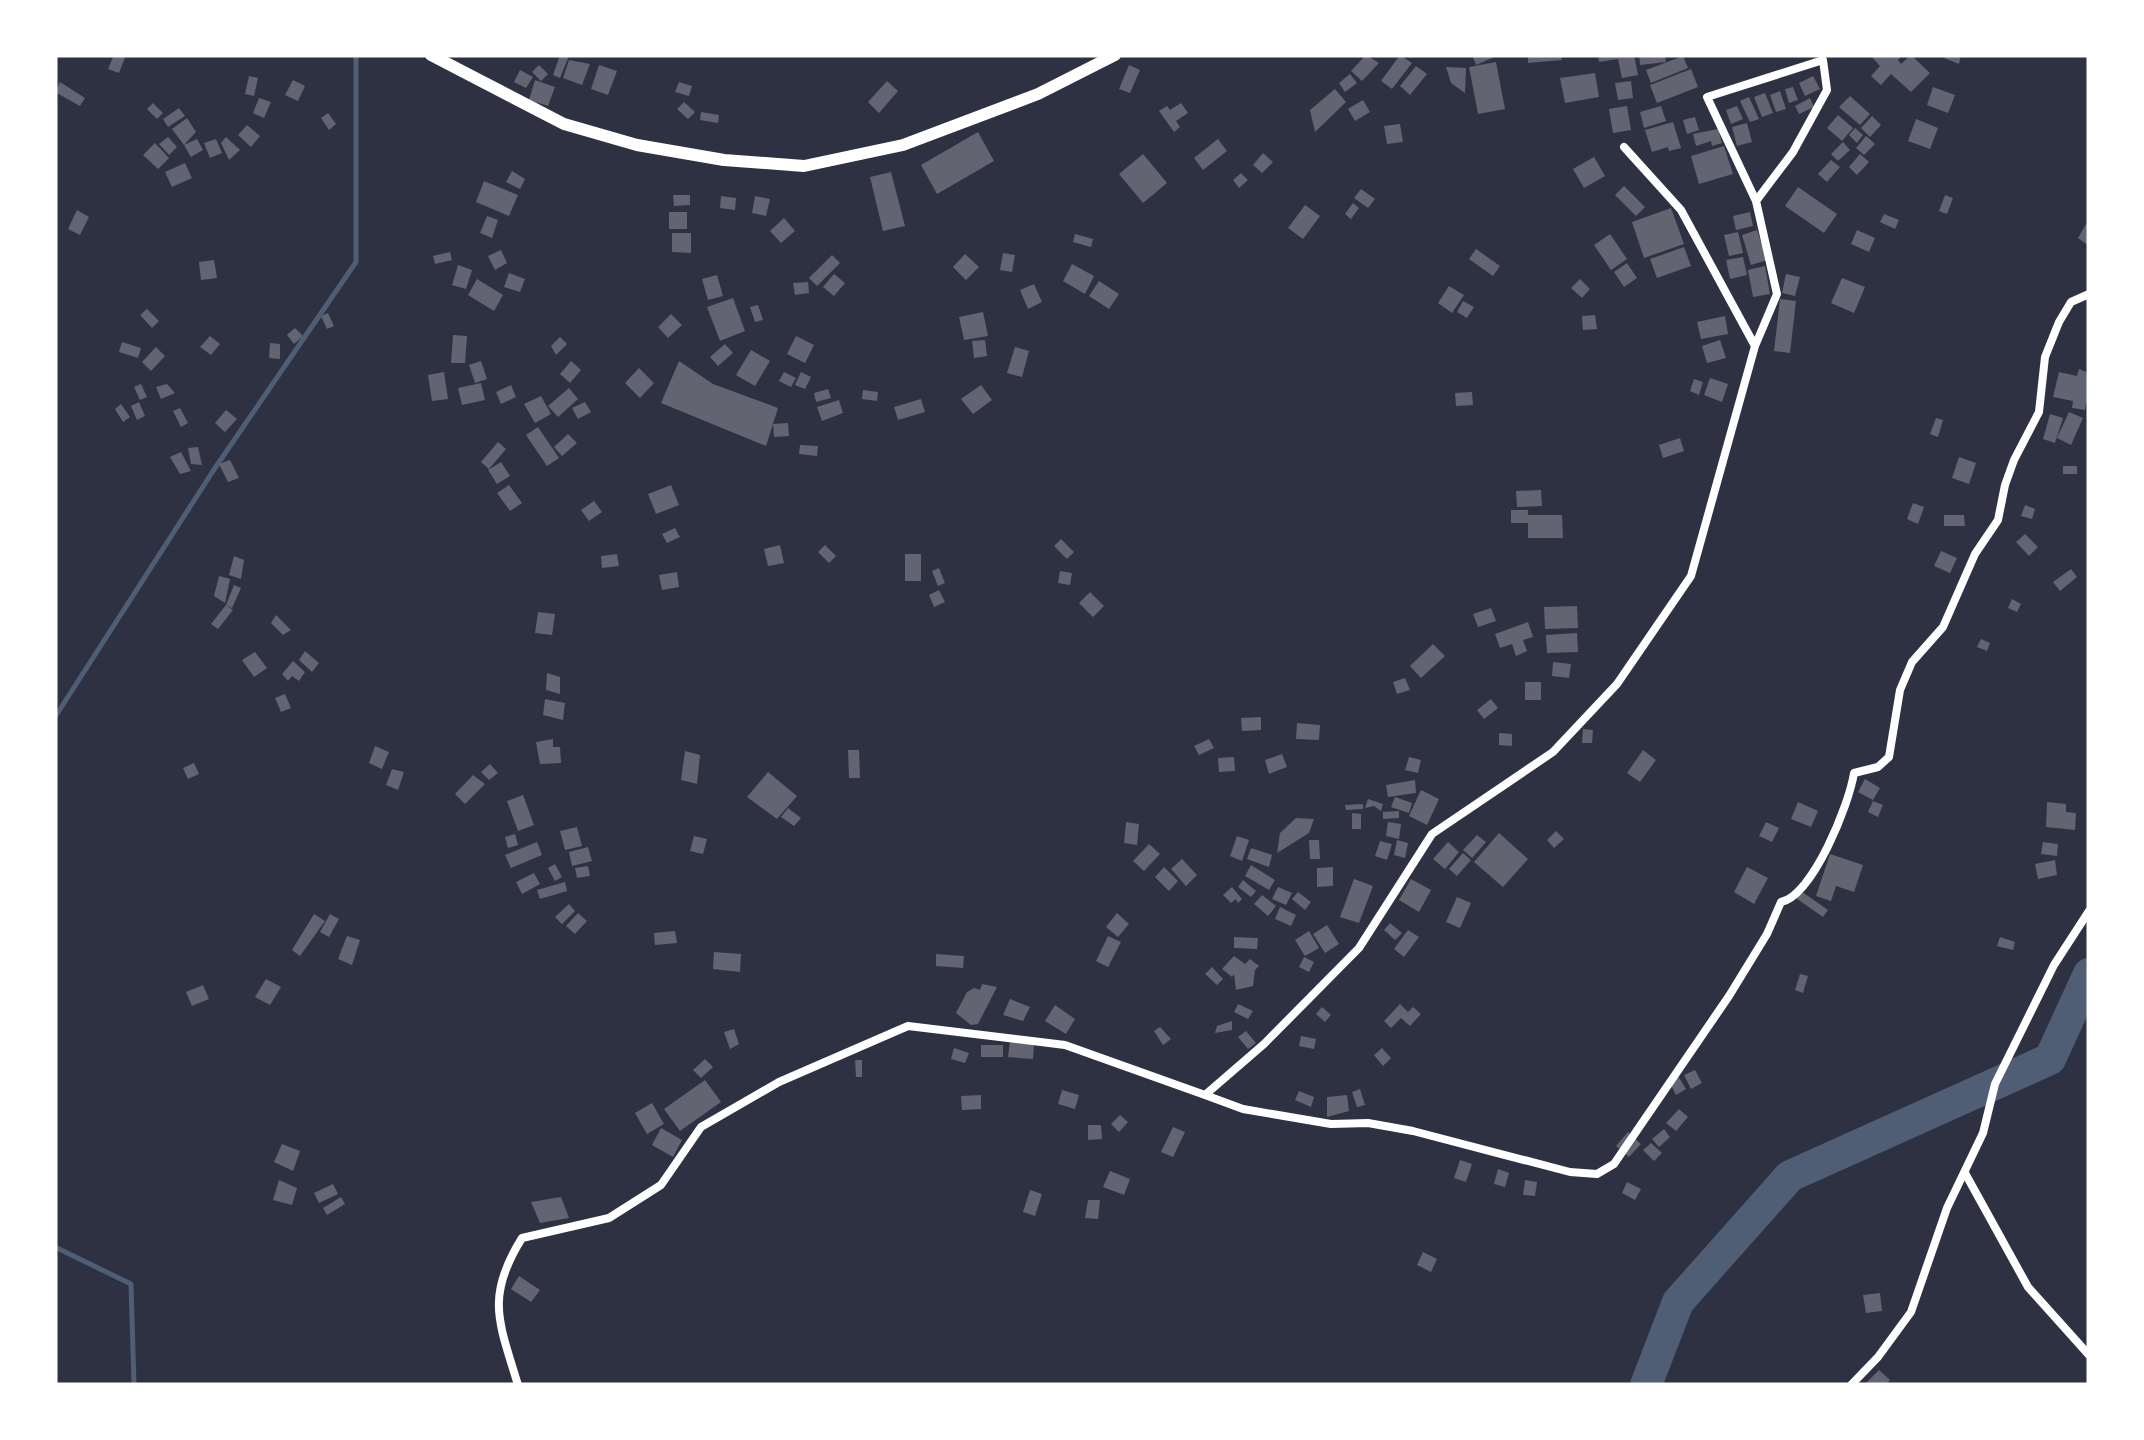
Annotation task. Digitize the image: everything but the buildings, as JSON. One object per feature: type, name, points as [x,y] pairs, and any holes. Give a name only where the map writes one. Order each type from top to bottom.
[{"type":"main road","points":[[431,55],[564,124],[636,145],[724,160],[804,166],[903,146],[1038,94],[1115,55]]},
{"type":"street","points":[[1205,1096],[1264,1044],[1359,948],[1432,834],[1552,752],[1617,684],[1691,576],[1754,346],[1777,294],[1756,201],[1707,97],[1823,60],[1827,90],[1793,152],[1756,201]]},
{"type":"street","points":[[1624,146],[1681,210],[1754,346]]},
{"type":"street","points":[[518,1385],[496,1294],[504,1267],[522,1238],[608,1218],[662,1185],[700,1127],[778,1082],[908,1026],[1066,1046],[1260,1112],[1330,1124],[1358,1121],[1570,1172],[1597,1174],[1614,1164],[1730,996],[1768,934],[1781,902],[1794,900],[1811,878],[1851,791],[1854,774],[1878,767],[1889,756],[1900,690],[1912,662],[1943,627],[1976,554],[1998,520],[2004,484],[2039,412],[2046,357],[2058,322],[2071,302],[2089,294]]},
{"type":"street","points":[[1851,1385],[1878,1357],[1911,1312],[1947,1208],[1982,1132],[1995,1084],[2054,964],[2089,911]]},
{"type":"street","points":[[1965,1173],[2028,1286],[2089,1354]]},
{"type":"waterway","points":[[55,717],[213,471],[356,262],[356,55]]},
{"type":"waterway","points":[[1646,1385],[1678,1302],[1790,1176],[2050,1059],[2089,974]]},
{"type":"waterway","points":[[55,1247],[131,1284],[134,1385]]}]
